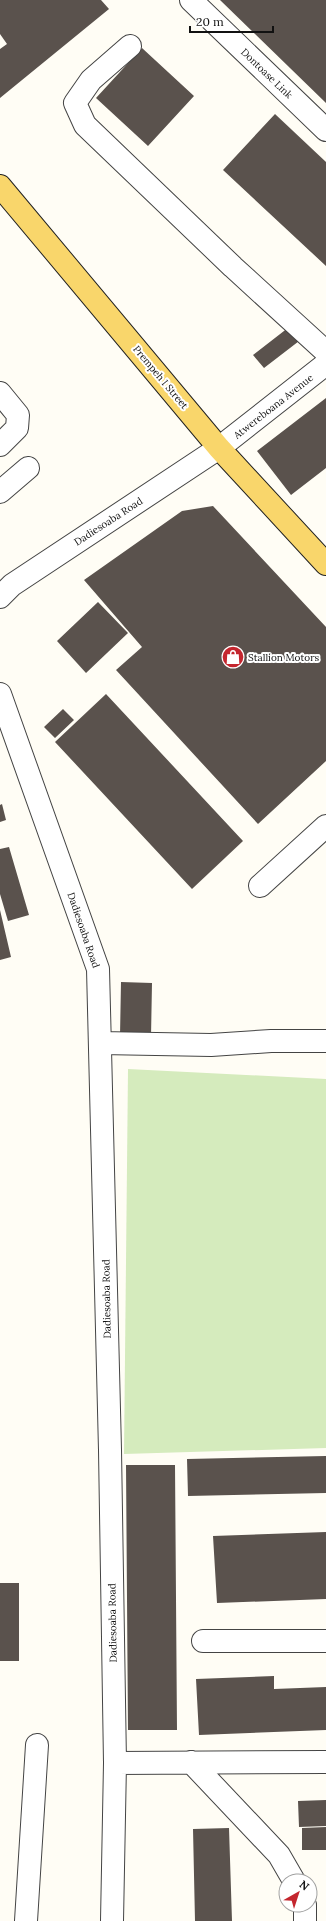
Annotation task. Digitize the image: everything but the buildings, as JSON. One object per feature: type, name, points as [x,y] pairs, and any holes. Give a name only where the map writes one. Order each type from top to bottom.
[{"type":"main road","name":"Prempeh I Street","points":[[0,186],[219,448],[326,564]]},
{"type":"street","name":"Dontoase Link","points":[[191,0],[326,130]]},
{"type":"street","points":[[130,46],[91,80],[75,103],[84,125],[233,268],[326,352]]},
{"type":"street","name":"Atwereboana Avenue","points":[[219,448],[326,364]]},
{"type":"street","points":[[0,393],[18,415],[17,428],[0,445]]},
{"type":"street","name":"Dadiesoaba Road","points":[[0,597],[12,585],[219,448]]},
{"type":"street","points":[[0,492],[28,468]]},
{"type":"street","name":"Dadiesoaba Road","points":[[0,694],[98,969],[101,1044],[115,1763],[112,1921]]},
{"type":"street","points":[[260,886],[326,826]]},
{"type":"street","points":[[101,1044],[211,1045],[271,1041],[326,1041]]},
{"type":"street","points":[[203,1641],[326,1641]]},
{"type":"street","points":[[26,1921],[37,1745]]},
{"type":"street","points":[[192,1762],[279,1855],[289,1873]]},
{"type":"street","points":[[115,1763],[326,1762]]},
{"type":"green space","points":[[128,1069],[326,1079],[326,1448],[124,1454]]},
{"type":"place","name":"Stallion Motors","points":[[233,657]]}]
